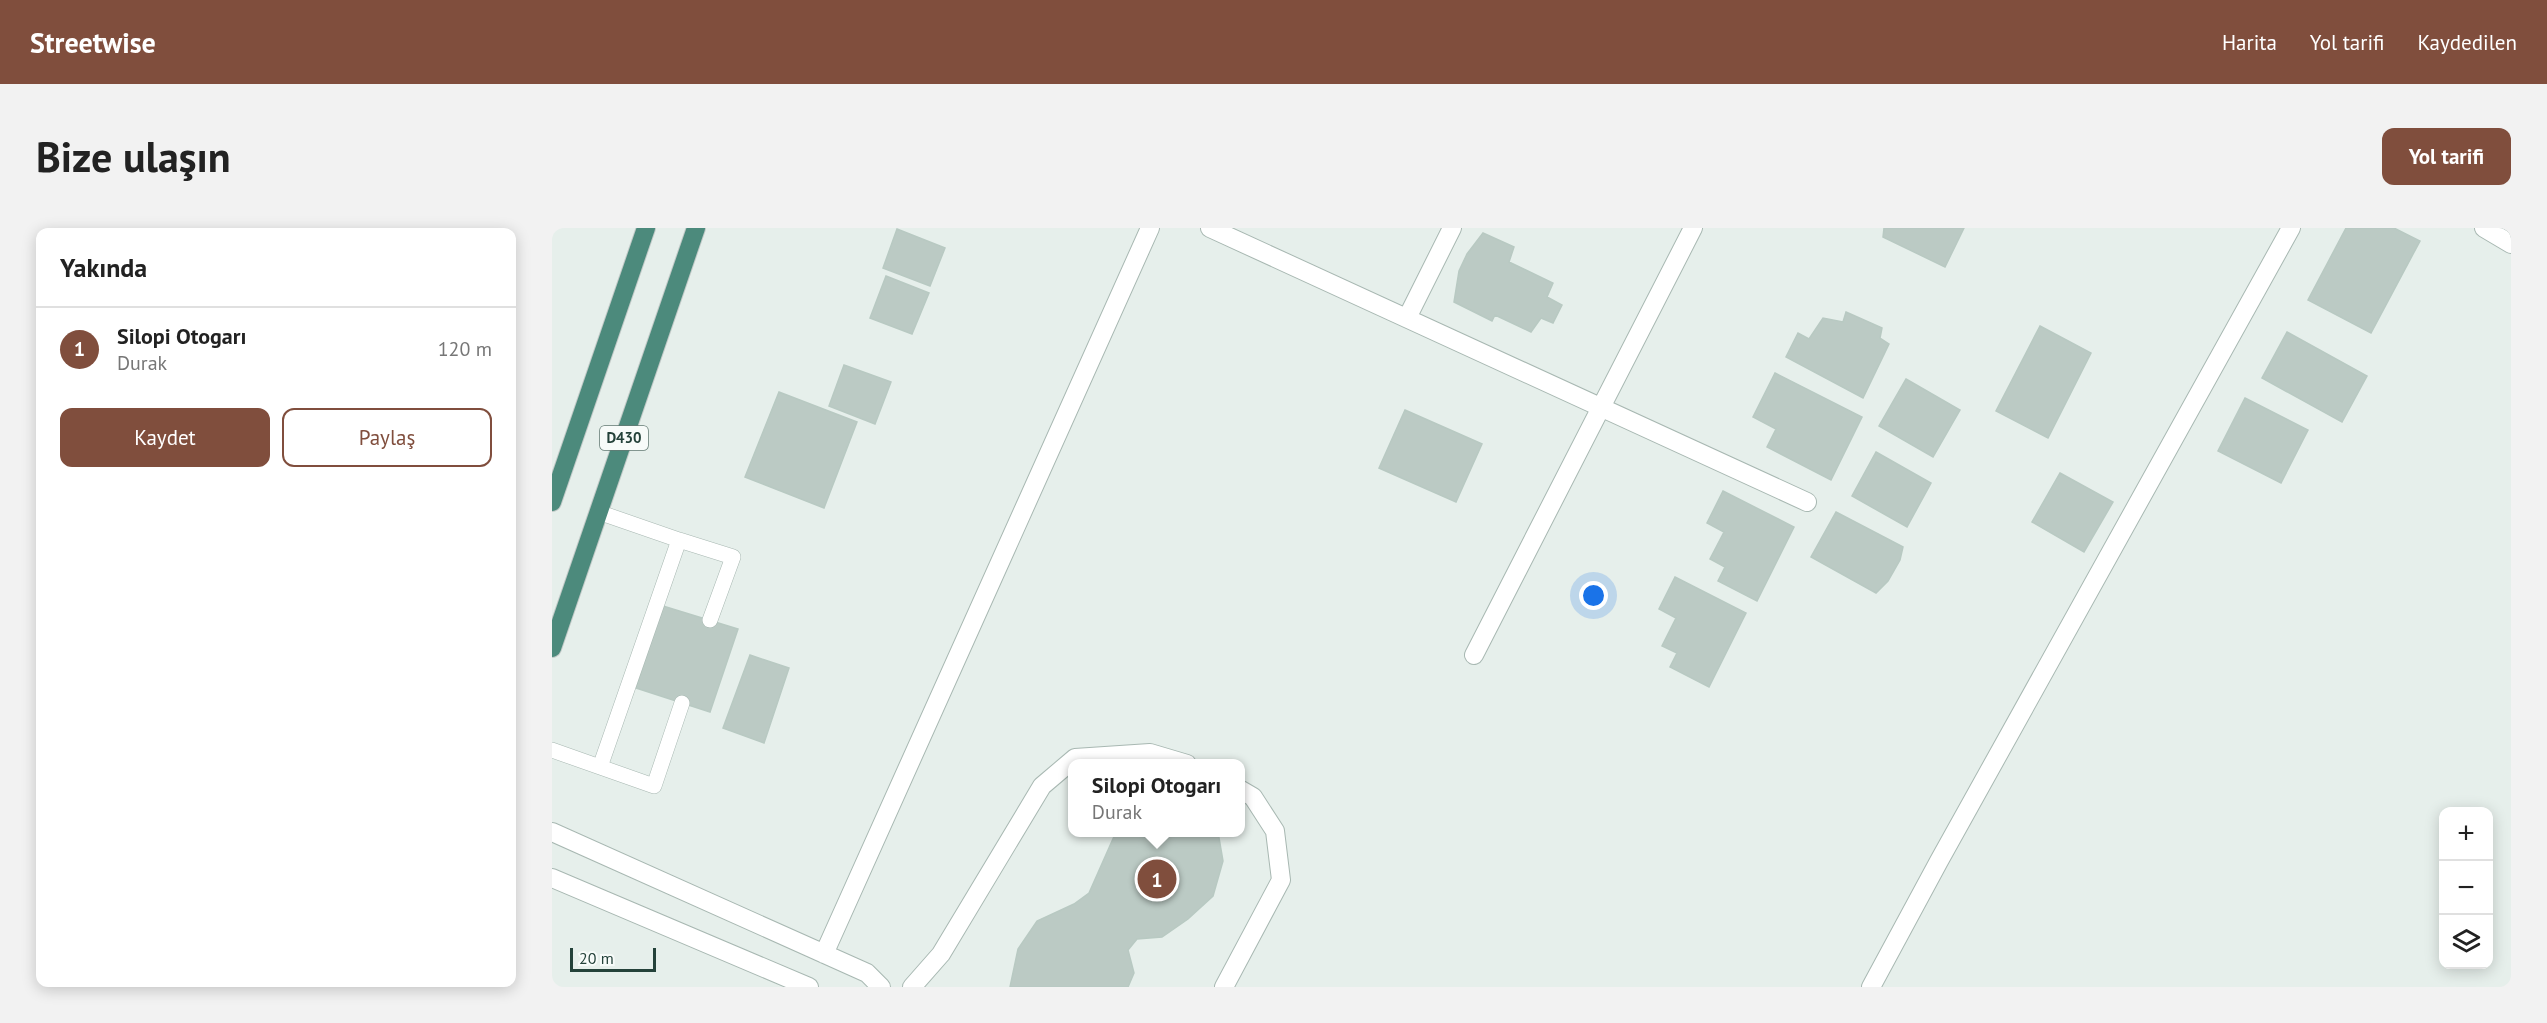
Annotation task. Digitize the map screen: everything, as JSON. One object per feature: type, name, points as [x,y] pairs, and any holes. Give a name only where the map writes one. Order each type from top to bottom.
[{"type":"highway","name":"D430","points":[[552,502],[646,228]]},
{"type":"highway","name":"D430","points":[[552,648],[696,228]]},
{"type":"street","points":[[824,954],[1150,228]]},
{"type":"street","points":[[1210,228],[1807,502]]},
{"type":"street","points":[[1407,318],[1452,228]]},
{"type":"street","points":[[1474,655],[1694,228]]},
{"type":"street","points":[[1871,987],[1938,861],[2290,228]]},
{"type":"street","points":[[2484,228],[2511,244]]},
{"type":"street","points":[[1074,759],[1150,753],[1170,759]]},
{"type":"street","points":[[912,987],[946,945],[1042,786],[1068,764]]},
{"type":"street","points":[[1224,987],[1281,880],[1275,831],[1253,797],[1245,792]]},
{"type":"street","points":[[552,832],[867,973],[881,987]]},
{"type":"street","points":[[552,878],[809,987]]},
{"type":"lane","points":[[598,512],[733,557],[710,620]]},
{"type":"lane","points":[[600,767],[679,540]]},
{"type":"lane","points":[[552,750],[654,786],[682,703]]},
{"type":"building","points":[[1884,228],[1964,228],[1945,267],[1883,237]]},
{"type":"building","points":[[2346,228],[2394,228],[2420,241],[2371,333],[2308,300]]},
{"type":"building","points":[[897,229],[945,248],[930,286],[883,268]]},
{"type":"building","points":[[1483,233],[1514,247],[1509,262],[1553,283],[1547,297],[1562,305],[1553,323],[1541,318],[1531,332],[1495,315],[1492,321],[1454,302],[1459,271],[1467,254]]},
{"type":"building","points":[[886,276],[929,293],[912,334],[870,318]]},
{"type":"building","points":[[1846,312],[1882,328],[1880,338],[1889,344],[1863,398],[1786,357],[1798,333],[1809,339],[1823,318],[1843,322]]},
{"type":"building","points":[[2040,326],[2091,353],[2048,438],[1996,411]]},
{"type":"building","points":[[2287,332],[2367,376],[2342,422],[2262,378]]},
{"type":"building","points":[[844,365],[891,382],[875,424],[829,406]]},
{"type":"building","points":[[1775,373],[1862,417],[1831,480],[1767,447],[1776,429],[1753,417]]},
{"type":"building","points":[[1906,379],[1960,410],[1933,457],[1879,426]]},
{"type":"building","points":[[779,392],[857,422],[824,508],[745,477]]},
{"type":"building","points":[[2245,398],[2308,430],[2281,483],[2218,451]]},
{"type":"building","points":[[1405,410],[1482,444],[1456,502],[1379,468]]},
{"type":"building","points":[[1876,452],[1931,483],[1907,527],[1852,496]]},
{"type":"building","points":[[2060,473],[2113,502],[2084,552],[2032,522]]},
{"type":"building","points":[[1723,491],[1794,527],[1757,601],[1718,581],[1725,567],[1710,559],[1724,532],[1707,523]]},
{"type":"building","points":[[1836,512],[1903,547],[1900,560],[1888,581],[1876,593],[1811,557]]},
{"type":"building","points":[[1675,577],[1746,613],[1709,687],[1670,667],[1677,653],[1662,646],[1676,618],[1659,609]]},
{"type":"building","points":[[663,606],[738,629],[710,712],[636,688]]},
{"type":"building","points":[[750,655],[789,668],[764,743],[723,728]]},
{"type":"building","points":[[1114,837],[1219,837],[1223,861],[1213,896],[1188,919],[1162,937],[1137,939],[1128,950],[1134,973],[1128,987],[1010,987],[1018,949],[1037,921],[1074,904],[1089,893]]},
{"type":"place","name":"Silopi Otogarı","points":[[1157,879]]}]
